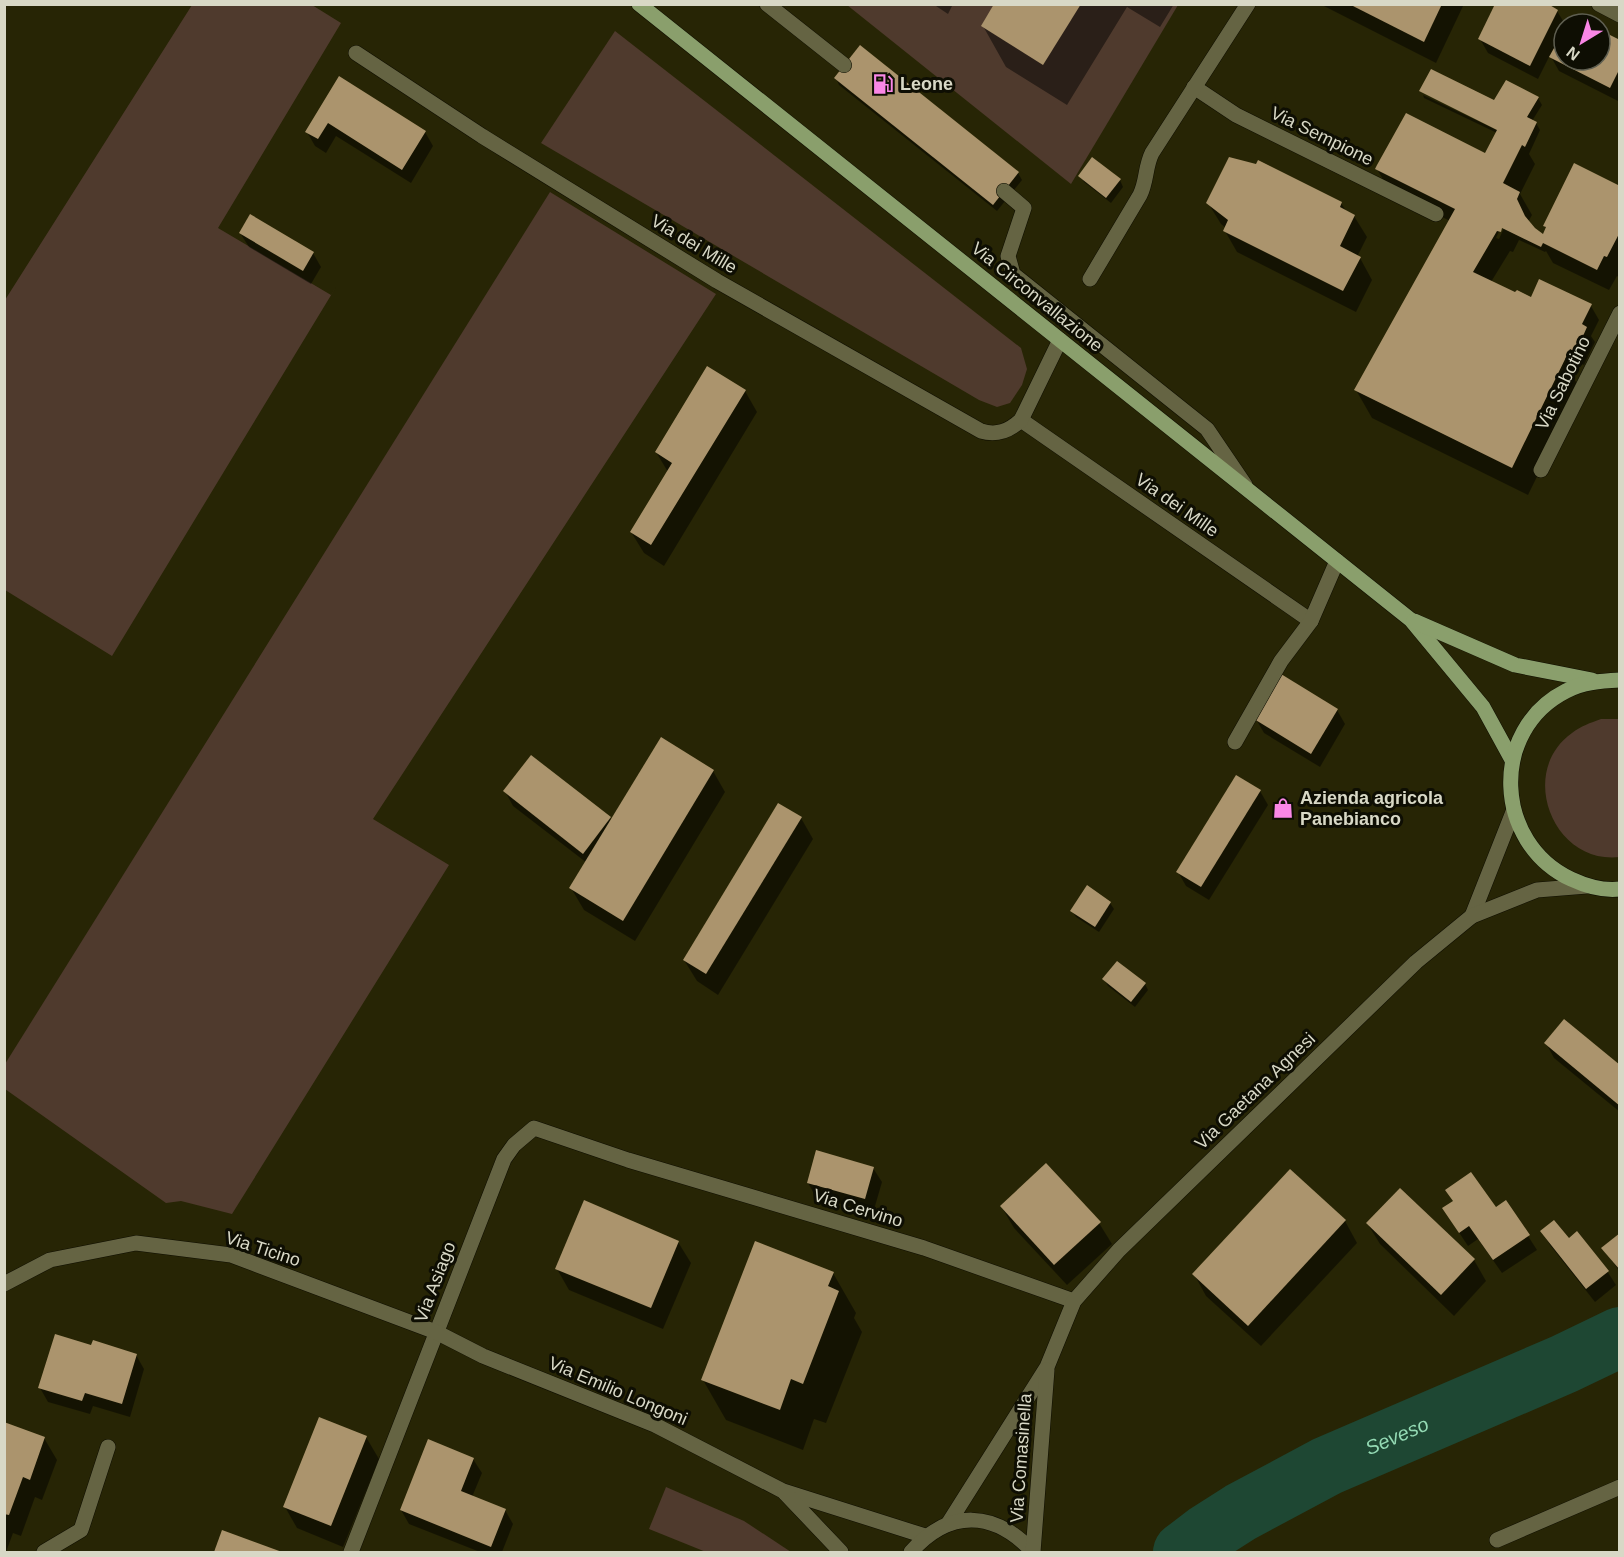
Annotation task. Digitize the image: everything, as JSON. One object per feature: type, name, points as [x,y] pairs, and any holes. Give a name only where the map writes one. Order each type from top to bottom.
[{"type":"main road","name":"Via Circonvallazione","points":[[639,4],[1411,620],[1483,707],[1512,760]]},
{"type":"main road","name":"Via Circonvallazione","points":[[1411,620],[1515,664],[1595,681]]},
{"type":"main road","points":[[1620,680],[1595,681],[1566,691],[1542,708],[1523,732],[1512,760],[1510,786],[1513,812],[1520,831],[1531,849],[1556,872],[1587,886],[1620,889]]},
{"type":"street","points":[[767,4],[844,65]]},
{"type":"street","points":[[1090,279],[1140,195],[1147,163],[1152,153],[1248,4]]},
{"type":"street","points":[[1599,4],[1620,15]]},
{"type":"street","name":"Via dei Mille","points":[[356,53],[482,136],[717,281],[981,431],[990,434],[1002,432],[1013,428],[1021,420],[1311,621]]},
{"type":"street","name":"Via Sempione","points":[[1194,87],[1236,115],[1436,214]]},
{"type":"street","points":[[1004,191],[1024,208],[1008,256],[1013,274],[1207,429],[1250,493]]},
{"type":"street","name":"Via Sabotino","points":[[1541,471],[1620,313]]},
{"type":"street","points":[[1021,420],[1060,340]]},
{"type":"street","points":[[1235,742],[1281,661],[1311,621],[1337,561]]},
{"type":"street","name":"Via Gaetana Agnesi","points":[[1472,916],[1513,812]]},
{"type":"street","name":"Via Gaetana Agnesi","points":[[1074,1301],[1119,1250],[1416,962],[1472,916],[1537,890],[1587,886]]},
{"type":"street","name":"Via Asiago","points":[[351,1552],[504,1159],[514,1145],[534,1128],[628,1160]]},
{"type":"street","name":"Via Cervino","points":[[628,1160],[924,1248],[1074,1301]]},
{"type":"street","name":"Via Ticino","points":[[4,1284],[50,1260],[136,1243],[231,1255],[436,1332]]},
{"type":"street","name":"Via Comasinella","points":[[948,1524],[1047,1366],[1074,1301]]},
{"type":"street","name":"Via Emilio Longoni","points":[[436,1332],[483,1356],[655,1425],[783,1491],[925,1536]]},
{"type":"street","name":"Via Comasinella","points":[[1033,1552],[1047,1366]]},
{"type":"street","points":[[44,1552],[81,1530],[108,1447]]},
{"type":"street","points":[[1497,1540],[1620,1487]]},
{"type":"street","name":"Via Emilio Longoni","points":[[783,1491],[841,1552]]},
{"type":"street","points":[[911,1552],[925,1536],[948,1524],[967,1520],[986,1522],[1004,1528],[1020,1538],[1033,1552]]},
{"type":"shaded area","points":[[192,5],[312,5],[341,23],[218,228],[331,295],[336,287],[112,656],[5,590],[5,300]]},
{"type":"shaded area","points":[[847,5],[1178,5],[1071,184]]},
{"type":"shaded area","points":[[615,31],[1021,348],[1027,369],[1022,385],[1010,403],[997,407],[979,400],[541,143]]},
{"type":"shaded area","points":[[550,192],[716,294],[373,819],[449,865],[232,1214],[181,1201],[166,1203],[5,1089],[5,1064]]},
{"type":"shaded area","points":[[1601,719],[1619,719],[1620,857],[1596,856],[1576,846],[1561,832],[1550,813],[1545,791],[1547,770],[1556,750],[1572,733]]},
{"type":"shaded area","points":[[666,1487],[744,1521],[791,1552],[706,1552],[649,1529]]},
{"type":"building","points":[[994,4],[1081,4],[1043,65],[981,26]]},
{"type":"building","points":[[1349,4],[1442,4],[1424,42]]},
{"type":"building","points":[[1495,4],[1548,4],[1558,10],[1552,12],[1552,22],[1530,66],[1478,39]]},
{"type":"building","points":[[1612,36],[1620,40],[1620,68],[1610,88],[1579,72],[1612,72]]},
{"type":"building","points":[[860,45],[1019,172],[993,205],[834,78]]},
{"type":"building","points":[[1431,69],[1494,100],[1506,80],[1539,97],[1527,117],[1537,122],[1525,147],[1522,145],[1503,183],[1520,192],[1517,199],[1525,216],[1543,234],[1546,227],[1543,226],[1574,163],[1620,186],[1620,232],[1607,257],[1604,256],[1597,270],[1543,243],[1541,247],[1502,228],[1501,232],[1497,231],[1473,272],[1531,297],[1539,279],[1592,304],[1582,324],[1587,327],[1576,352],[1570,349],[1512,468],[1354,390],[1455,209],[1375,169],[1377,165],[1406,113],[1485,153],[1497,130],[1419,91]]},
{"type":"building","points":[[339,76],[426,131],[402,170],[328,123],[318,139],[305,132]]},
{"type":"building","points":[[1092,157],[1121,179],[1106,198],[1078,176]]},
{"type":"building","points":[[1229,157],[1256,164],[1258,160],[1342,202],[1340,207],[1355,215],[1340,246],[1361,257],[1343,291],[1223,231],[1228,220],[1206,203]]},
{"type":"building","points":[[250,214],[314,252],[303,271],[239,233]]},
{"type":"building","points":[[707,366],[746,390],[651,545],[630,532],[672,463],[655,452]]},
{"type":"building","points":[[1281,674],[1338,709],[1311,754],[1254,719]]},
{"type":"building","points":[[661,737],[714,770],[623,921],[569,888]]},
{"type":"building","points":[[531,755],[611,817],[583,854],[503,791]]},
{"type":"building","points":[[1236,775],[1261,790],[1201,887],[1176,872]]},
{"type":"building","points":[[778,803],[802,817],[706,974],[683,960]]},
{"type":"building","points":[[1087,885],[1111,902],[1095,927],[1070,911]]},
{"type":"building","points":[[1117,961],[1146,983],[1131,1002],[1102,979]]},
{"type":"building","points":[[1564,1019],[1620,1065],[1620,1106],[1544,1043]]},
{"type":"building","points":[[816,1150],[874,1167],[865,1199],[807,1183]]},
{"type":"building","points":[[1046,1163],[1101,1222],[1054,1265],[1000,1206]]},
{"type":"building","points":[[1290,1169],[1346,1220],[1248,1326],[1192,1274]]},
{"type":"building","points":[[1471,1172],[1496,1207],[1506,1200],[1530,1235],[1493,1260],[1469,1226],[1459,1233],[1442,1208],[1453,1201],[1445,1190]]},
{"type":"building","points":[[1400,1188],[1475,1259],[1441,1295],[1366,1223]]},
{"type":"building","points":[[584,1200],[679,1241],[651,1308],[555,1269]]},
{"type":"building","points":[[1554,1220],[1569,1238],[1577,1231],[1609,1271],[1586,1289],[1540,1231]]},
{"type":"building","points":[[1620,1233],[1620,1270],[1601,1248]]},
{"type":"building","points":[[755,1241],[834,1272],[828,1286],[839,1291],[803,1384],[791,1379],[780,1410],[701,1380]]},
{"type":"building","points":[[55,1334],[91,1345],[93,1340],[137,1354],[122,1404],[85,1393],[82,1401],[38,1388]]},
{"type":"building","points":[[319,1417],[367,1436],[331,1526],[283,1507]]},
{"type":"building","points":[[4,1422],[45,1437],[30,1480],[23,1477],[9,1515],[4,1514]]},
{"type":"building","points":[[428,1439],[474,1458],[461,1491],[506,1509],[491,1547],[400,1510]]},
{"type":"building","points":[[222,1530],[282,1552],[214,1552]]},
{"type":"waterway","name":"Seveso","points":[[1183,1552],[1241,1512],[1327,1466],[1564,1364],[1620,1337]]},
{"type":"place","name":"Leone","points":[[883,84]]},
{"type":"place","name":"Azienda agricola Panebianco","points":[[1283,808]]}]
